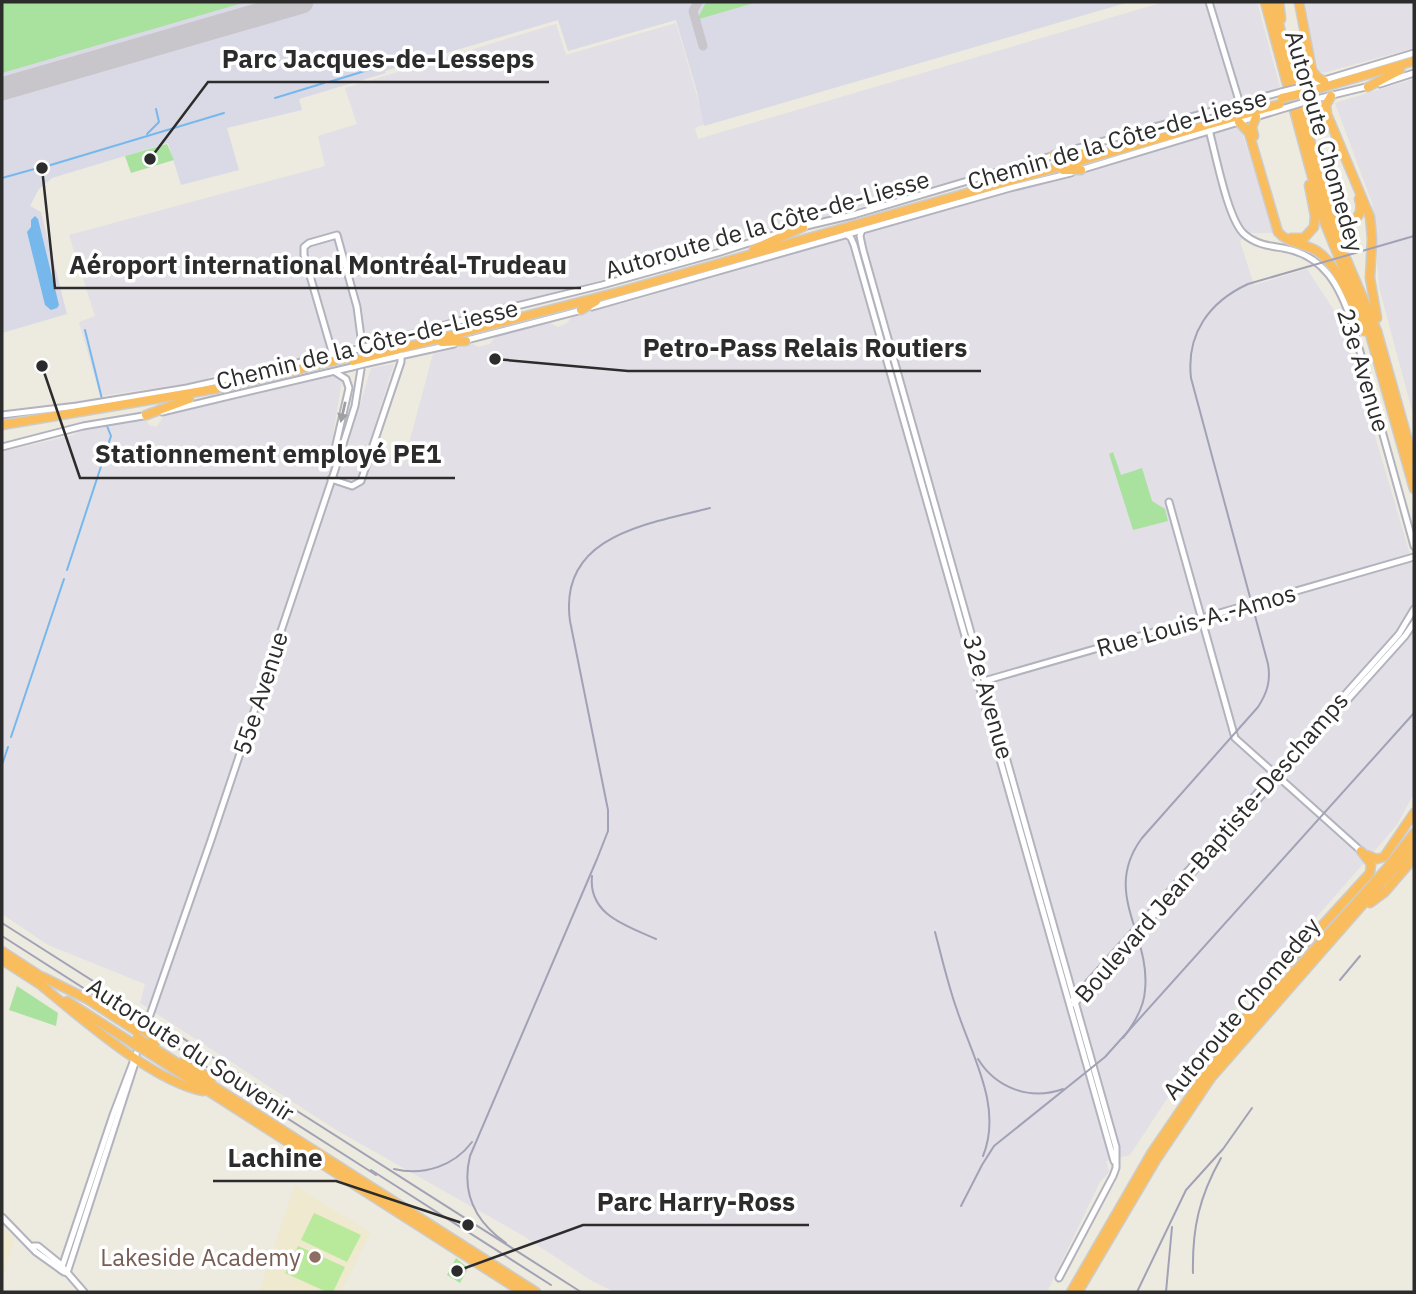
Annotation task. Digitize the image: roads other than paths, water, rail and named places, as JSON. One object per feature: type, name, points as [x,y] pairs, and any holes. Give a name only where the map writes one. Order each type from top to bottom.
[{"type":"highway","name":"Autoroute Chomedey","points":[[1264,2],[1330,238],[1366,320],[1414,489]]},
{"type":"highway","name":"Autoroute Chomedey","points":[[1273,2],[1285,54],[1337,235],[1383,348],[1414,462]]},
{"type":"highway","points":[[1279,2],[1285,54]]},
{"type":"highway","points":[[1299,2],[1312,70],[1324,81]]},
{"type":"highway","name":"Autoroute de la Côte-de-Liesse","points":[[1306,94],[1400,70],[1414,63]]},
{"type":"highway","name":"Autoroute de la Côte-de-Liesse","points":[[2,423],[189,399],[254,386],[367,353],[661,277],[1036,174],[1414,63]]},
{"type":"highway","points":[[1312,70],[1306,94],[1320,108],[1361,203],[1362,212],[1357,218],[1348,221],[1338,215],[1315,161]]},
{"type":"highway","points":[[1368,87],[1400,70]]},
{"type":"highway","points":[[1331,96],[1326,105],[1327,114],[1371,221],[1370,278],[1383,348]]},
{"type":"highway","name":"Autoroute de la Côte-de-Liesse","points":[[661,277],[1283,101]]},
{"type":"highway","points":[[1256,117],[1252,130],[1280,227],[1294,239],[1308,235],[1315,223],[1304,150]]},
{"type":"highway","points":[[1239,122],[1249,133],[1278,232],[1288,241],[1316,251],[1331,265],[1380,366]]},
{"type":"highway","points":[[1054,155],[1092,153]]},
{"type":"highway","points":[[1036,174],[1081,170]]},
{"type":"highway","points":[[754,249],[803,227]]},
{"type":"highway","name":"Autoroute de la Côte-de-Liesse","points":[[367,353],[422,343],[621,291],[646,281]]},
{"type":"highway","points":[[581,310],[621,291]]},
{"type":"highway","points":[[472,325],[507,308]]},
{"type":"highway","points":[[422,343],[466,341]]},
{"type":"highway","name":"Autoroute de la Côte-de-Liesse","points":[[2,423],[53,417],[220,388],[353,359]]},
{"type":"highway","points":[[146,415],[189,399]]},
{"type":"highway","points":[[1362,851],[1374,859],[1382,858],[1414,813]]},
{"type":"highway","name":"Autoroute Chomedey","points":[[1099,1251],[1152,1152],[1205,1074],[1387,868],[1414,832]]},
{"type":"highway","name":"Autoroute Chomedey","points":[[1099,1251],[1171,1136],[1212,1078],[1414,846]]},
{"type":"highway","points":[[1205,1074],[1291,961],[1370,873],[1371,863],[1362,851]]},
{"type":"highway","points":[[1354,916],[1385,892],[1414,858]]},
{"type":"highway","name":"Autoroute du Souvenir","points":[[2,951],[43,982]]},
{"type":"highway","name":"Autoroute du Souvenir","points":[[2,960],[141,1040],[536,1292]]},
{"type":"highway","points":[[43,982],[135,1058],[194,1089],[210,1092]]},
{"type":"highway","name":"Autoroute du Souvenir","points":[[141,1040],[210,1092],[522,1292]]},
{"type":"highway","points":[[1068,1292],[1099,1251]]},
{"type":"highway","points":[[1080,1292],[1099,1251]]},
{"type":"street","points":[[1209,2],[1240,104]]},
{"type":"street","points":[[1306,94],[1324,81],[1414,53]]},
{"type":"street","points":[[1306,94],[1331,96],[1414,73]]},
{"type":"street","name":"Chemin de la Côte-de-Liesse","points":[[661,277],[803,227],[871,210],[1054,155],[1240,104],[1283,101]]},
{"type":"street","name":"Chemin de la Côte-de-Liesse","points":[[661,277],[862,230],[1081,170],[1256,117],[1283,101]]},
{"type":"street","name":"23e Avenue","points":[[1209,130],[1232,213],[1240,229],[1258,243],[1295,250],[1310,256],[1326,270],[1342,299],[1352,323],[1414,546]]},
{"type":"street","name":"32e Avenue","points":[[862,230],[860,240],[881,326],[1070,1009],[1116,1147],[1116,1165],[1112,1178],[1059,1278]]},
{"type":"street","name":"32e Avenue","points":[[846,234],[853,242],[881,326]]},
{"type":"street","points":[[333,355],[303,252],[309,243],[337,235],[367,353]]},
{"type":"street","name":"Chemin de la Côte-de-Liesse","points":[[367,353],[507,308],[646,281]]},
{"type":"street","name":"Chemin de la Côte-de-Liesse","points":[[367,353],[401,355],[466,341],[581,310],[646,281]]},
{"type":"street","name":"Chemin de la Côte-de-Liesse","points":[[2,423],[77,406],[176,390],[333,355],[353,359]]},
{"type":"street","points":[[331,479],[352,486],[361,480],[401,355]]},
{"type":"street","name":"Chemin de la Côte-de-Liesse","points":[[2,447],[83,426],[146,415],[335,372],[353,359]]},
{"type":"street","name":"55e Avenue","points":[[150,1015],[336,466],[355,406],[361,369]]},
{"type":"street","points":[[335,372],[346,379],[349,388],[334,453],[336,466]]},
{"type":"street","points":[[1169,502],[1236,737],[1362,851]]},
{"type":"street","name":"Rue Louis-A.-Amos","points":[[981,682],[1414,557]]},
{"type":"street","name":"Boulevard Jean-Baptiste-Deschamps","points":[[1070,1009],[1074,1000],[1399,634],[1414,609]]},
{"type":"street","name":"Boulevard Jean-Baptiste-Deschamps","points":[[1276,775],[1414,623]]},
{"type":"street","name":"32e Avenue","points":[[981,682],[1074,1000],[1086,1055]]},
{"type":"street","points":[[64,1270],[113,1115],[141,1040]]},
{"type":"street","points":[[2,1217],[36,1252],[64,1270],[84,1292]]},
{"type":"water","points":[[35,216],[38,219],[59,305],[51,310],[45,305],[27,232]]},
{"type":"waterway","points":[[329,82],[394,62]]},
{"type":"waterway","points":[[275,98],[324,83]]},
{"type":"waterway","points":[[147,134],[159,122],[156,109]]},
{"type":"waterway","points":[[44,167],[224,113]]},
{"type":"waterway","points":[[2,178],[38,168]]},
{"type":"waterway","points":[[85,330],[102,399]]},
{"type":"waterway","points":[[67,570],[111,436],[107,426]]},
{"type":"waterway","points":[[11,737],[64,579]]},
{"type":"waterway","points":[[2,765],[8,747]]},
{"type":"tunnel","points":[[144,1031],[150,1015]]},
{"type":"railway","points":[[1123,1038],[1138,1015],[1145,990],[1145,970],[1127,895],[1126,877],[1131,858],[1142,838],[1258,707],[1269,681],[1268,664],[1191,378],[1192,347],[1203,321],[1234,291],[1248,284],[1414,236]]},
{"type":"railway","points":[[506,1243],[486,1226],[473,1205],[468,1182],[470,1156],[608,831],[608,810],[570,621],[570,592],[578,569],[593,552],[612,538],[660,520],[710,508]]},
{"type":"railway","points":[[961,1206],[994,1146],[1105,1057],[1414,713]]},
{"type":"railway","points":[[592,876],[592,889],[603,910],[622,924],[656,939]]},
{"type":"railway","points":[[2,923],[581,1292]]},
{"type":"railway","points":[[935,932],[951,991],[988,1100],[988,1138],[983,1156]]},
{"type":"railway","points":[[2,936],[376,1175]]},
{"type":"railway","points":[[1340,980],[1360,956]]},
{"type":"railway","points":[[978,1059],[994,1078],[1015,1089],[1038,1093],[1063,1089]]},
{"type":"railway","points":[[1137,1292],[1186,1190],[1223,1149],[1252,1108]]},
{"type":"railway","points":[[394,1169],[416,1171],[438,1167],[456,1157],[472,1142]]},
{"type":"railway","points":[[1193,1273],[1198,1214],[1207,1186],[1221,1158]]},
{"type":"railway","points":[[371,1170],[551,1285]]},
{"type":"railway","points":[[1166,1292],[1172,1227]]},
{"type":"place","name":"Parc Jacques-de-Lesseps","points":[[150,159]]},
{"type":"place","name":"Aéroport international Montréal-Trudeau","points":[[42,168]]},
{"type":"place","name":"Petro-Pass Relais Routiers","points":[[495,359]]},
{"type":"place","name":"Stationnement employé PE1","points":[[42,366]]},
{"type":"place","name":"Lachine","points":[[468,1225]]},
{"type":"place","name":"Lakeside Academy","points":[[315,1257]]},
{"type":"place","name":"Parc Harry-Ross","points":[[457,1271]]}]
